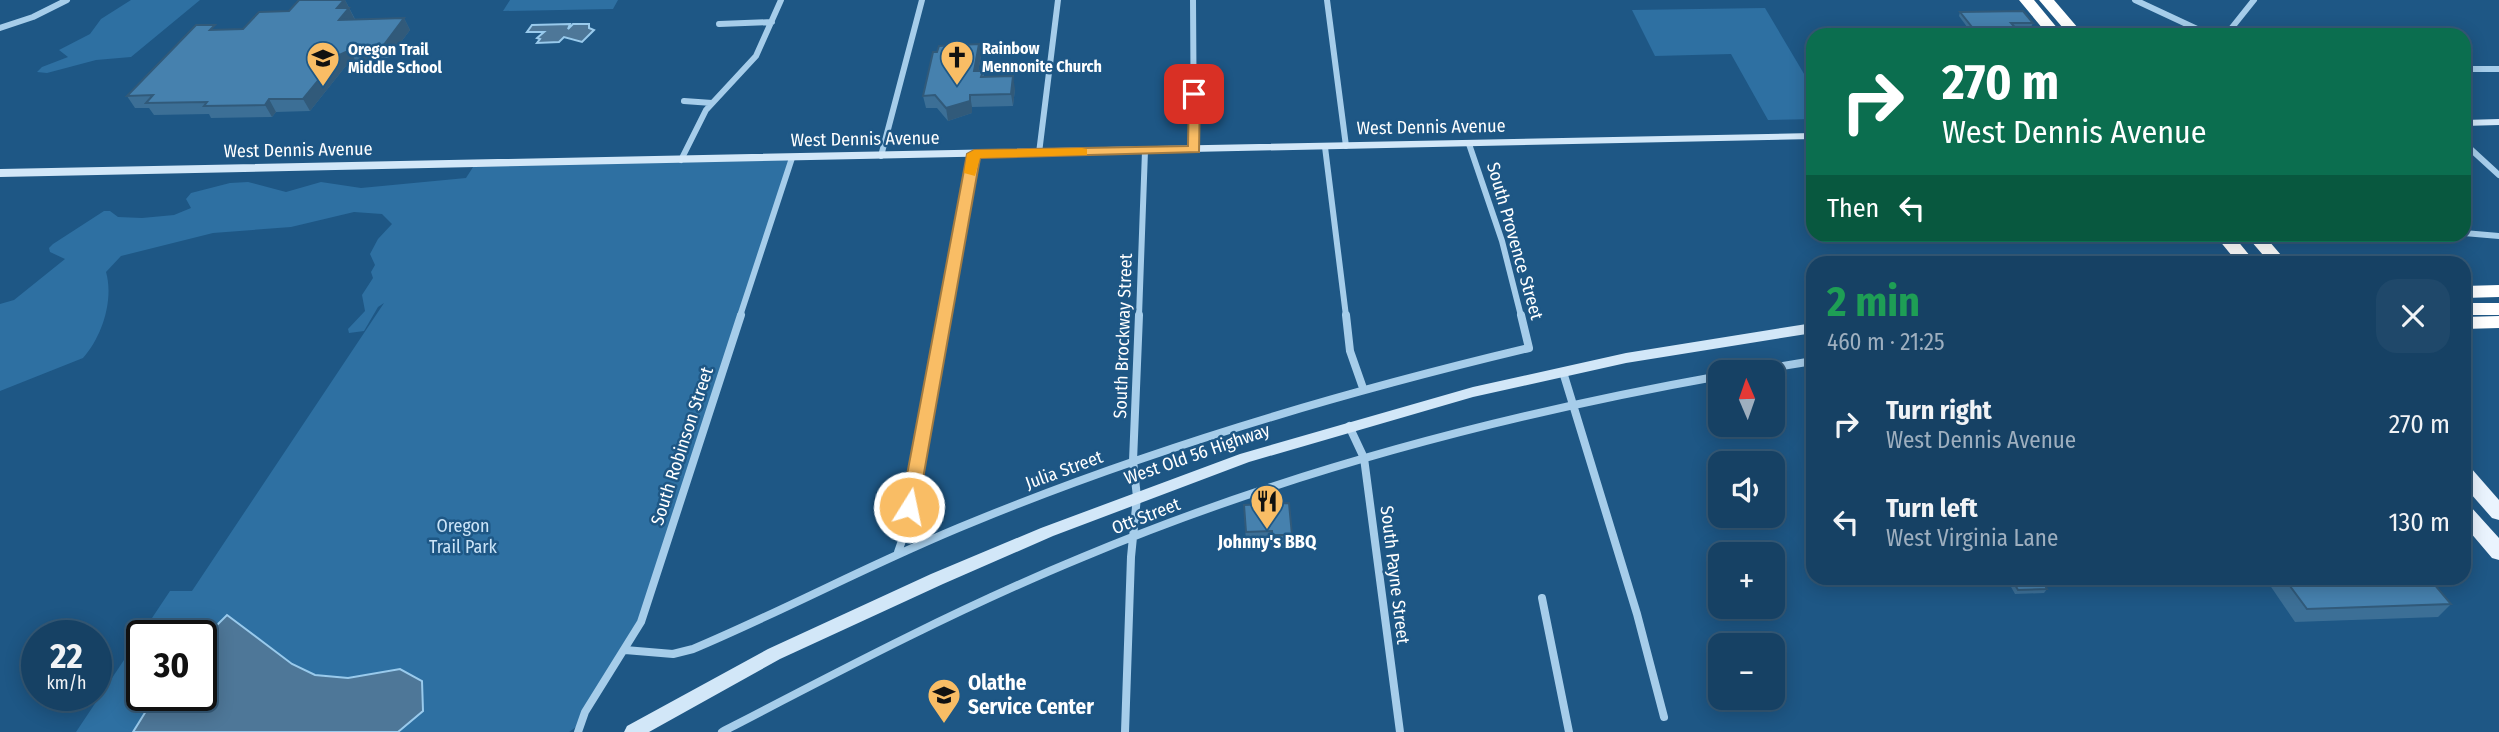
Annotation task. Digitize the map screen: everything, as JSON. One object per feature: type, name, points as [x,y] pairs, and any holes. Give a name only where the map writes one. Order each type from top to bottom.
[{"type":"highway","points":[[2026,0],[2050,28]]},
{"type":"highway","points":[[2046,0],[2071,28]]},
{"type":"highway","points":[[2260,242],[2273,256]]},
{"type":"highway","points":[[2471,292],[2499,291]]},
{"type":"highway","points":[[2471,309],[2499,309]]},
{"type":"highway","points":[[2471,323],[2499,322]]},
{"type":"highway","points":[[2471,331],[2499,330]]},
{"type":"main road","points":[[2471,481],[2499,513]]},
{"type":"main road","points":[[2471,520],[2499,552]]},
{"type":"street","points":[[0,28],[36,16],[67,0]]},
{"type":"street","points":[[681,160],[712,103],[755,56],[781,0]]},
{"type":"street","points":[[881,156],[922,0]]},
{"type":"street","points":[[1039,153],[1058,0]]},
{"type":"street","points":[[1193,0],[1194,149]]},
{"type":"street","points":[[1327,0],[1346,146]]},
{"type":"street","points":[[2135,0],[2195,28]]},
{"type":"street","points":[[2232,28],[2254,0]]},
{"type":"street","points":[[719,24],[772,22]]},
{"type":"street","points":[[2471,69],[2499,69]]},
{"type":"street","points":[[684,101],[712,103]]},
{"type":"street","points":[[2471,123],[2499,122]]},
{"type":"street","name":"West Dennis Avenue","points":[[0,174],[1806,136]]},
{"type":"street","name":"South Provence Street","points":[[1469,144],[1502,241],[1529,348]]},
{"type":"street","points":[[1325,147],[1350,351],[1363,388]]},
{"type":"street","points":[[2471,149],[2499,175]]},
{"type":"street","name":"South Brockway Street","points":[[1125,732],[1131,556],[1137,497],[1133,461],[1145,151]]},
{"type":"street","points":[[898,552],[905,532],[974,154]]},
{"type":"street","name":"South Robinson Street","points":[[578,732],[585,712],[641,622],[792,158]]},
{"type":"street","points":[[2471,234],[2499,236]]},
{"type":"street","name":"West Old 56 Highway","points":[[633,732],[807,638],[1047,532],[1245,458],[1349,426],[1563,372],[1689,347],[1806,329]]},
{"type":"street","name":"Julia Street","points":[[625,650],[673,654],[693,649],[898,552],[1133,461],[1363,388],[1529,348]]},
{"type":"street","points":[[1785,366],[1806,362]]},
{"type":"street","points":[[1563,372],[1575,403],[1664,717]]},
{"type":"street","name":"Ott Street","points":[[722,732],[874,654],[1135,536],[1241,497],[1364,458],[1575,403],[1708,378]]},
{"type":"street","name":"South Payne Street","points":[[1349,426],[1364,458],[1400,732]]},
{"type":"street","points":[[1542,597],[1570,721],[1569,732]]},
{"type":"green space","points":[[131,0],[200,0],[131,57],[96,60],[47,73],[37,72],[42,67],[68,57],[59,50],[90,34],[101,19]]},
{"type":"green space","points":[[510,0],[618,0],[613,9],[503,11]]},
{"type":"green space","points":[[1765,8],[1806,77],[1806,119],[1768,120],[1731,54],[1655,56],[1632,10]]},
{"type":"green space","name":"Oregon Trail Park","points":[[792,158],[641,622],[579,725],[569,732],[76,732],[90,711],[112,711],[112,678],[126,657],[126,711],[217,711],[217,620],[151,620],[170,591],[192,591],[384,303],[378,307],[364,331],[349,333],[348,329],[365,311],[362,295],[373,278],[371,272],[375,265],[370,254],[378,239],[392,224],[382,214],[354,212],[291,227],[213,233],[121,256],[106,272],[108,294],[105,318],[96,340],[83,358],[0,391],[0,304],[14,300],[65,259],[50,252],[49,248],[104,211],[110,211],[118,217],[174,215],[191,208],[186,199],[191,193],[230,183],[248,182],[286,192],[321,182],[361,188],[466,178],[475,164]]},
{"type":"shaded area","points":[[570,24],[568,29],[573,24],[589,24],[589,28],[594,30],[582,42],[564,37],[559,42],[537,43],[540,39],[537,38],[544,32],[527,32],[532,25]]},
{"type":"shaded area","points":[[227,615],[292,664],[315,675],[348,678],[400,669],[422,681],[423,711],[398,732],[133,732],[146,711],[217,711],[217,625]]},
{"type":"building","name":"Oregon Trail Middle School","points":[[299,0],[344,0],[337,8],[349,8],[339,20],[404,18],[383,46],[366,46],[358,52],[350,50],[339,55],[303,99],[269,99],[265,105],[204,106],[207,102],[146,103],[153,95],[127,96],[196,25],[215,25],[210,30],[243,29],[259,12],[289,11]]},
{"type":"building","points":[[2023,11],[2033,23],[2011,23],[2016,28],[1973,28],[1960,12]]},
{"type":"building","points":[[979,44],[974,71],[983,71],[981,77],[1013,76],[1011,94],[970,95],[970,101],[946,108],[935,95],[923,96],[933,52],[937,52],[939,46]]},
{"type":"building","points":[[1289,503],[1292,535],[1272,535],[1272,531],[1246,532],[1244,505]]},
{"type":"building","points":[[2015,585],[2045,585],[2047,589],[2018,590]]},
{"type":"building","points":[[2289,585],[2435,585],[2451,604],[2307,609]]},
{"type":"slow traffic","points":[[970,173],[974,154],[1082,152]]},
{"type":"place","name":"Rainbow Mennonite Church","points":[[957,87]]},
{"type":"place","name":"Oregon Trail Middle School","points":[[323,88]]},
{"type":"place","name":"Johnny's BBQ","points":[[1267,531]]},
{"type":"place","name":"Olathe Service Center","points":[[944,725]]},
{"type":"route","points":[[909,507],[974,154],[1194,149],[1194,94]]}]
